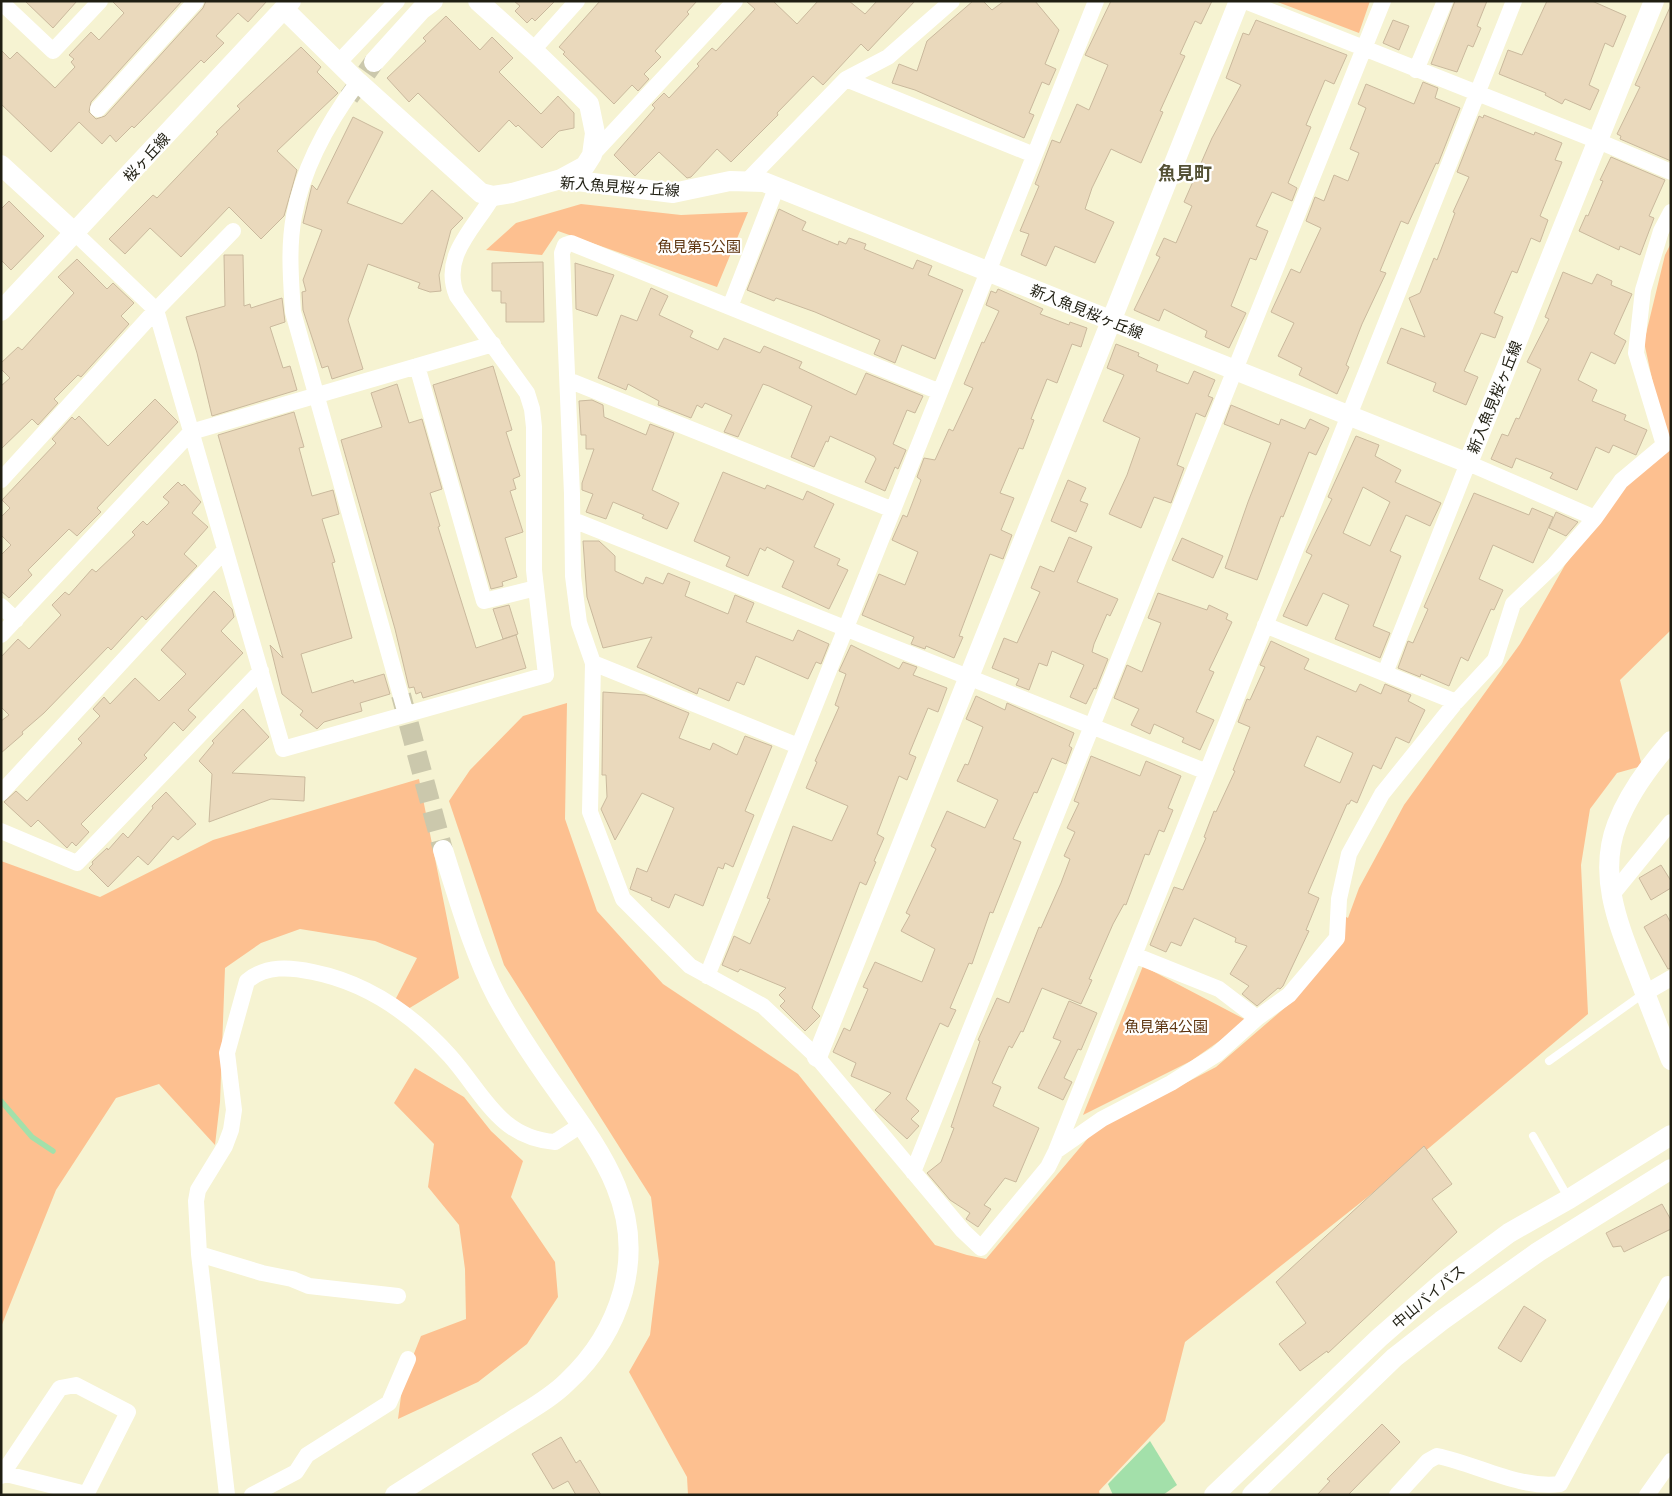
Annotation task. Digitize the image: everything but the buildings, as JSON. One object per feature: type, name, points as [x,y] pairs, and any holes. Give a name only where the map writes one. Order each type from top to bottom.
[{"type":"street","points":[[1,2],[53,51],[100,1]]},
{"type":"street","points":[[98,109],[196,1]]},
{"type":"street","points":[[339,62],[397,1]]},
{"type":"street","points":[[374,62],[421,10],[433,1]]},
{"type":"street","points":[[478,1],[589,104],[595,133],[592,155]]},
{"type":"street","points":[[533,50],[577,1]]},
{"type":"street","points":[[561,179],[585,166],[592,155],[735,1]]},
{"type":"street","points":[[707,976],[1096,1]]},
{"type":"street","points":[[817,1057],[1239,1]]},
{"type":"street","points":[[1245,1],[1598,141],[1671,172]]},
{"type":"street","points":[[913,1172],[1383,1]]},
{"type":"street","points":[[1416,70],[1445,1]]},
{"type":"street","points":[[940,392],[571,243],[565,245],[562,253],[568,380],[573,576],[579,622],[592,663],[590,812],[623,899],[690,966],[763,1006],[817,1057],[962,1231],[981,1248],[1048,1167],[1056,1151],[1514,1]]},
{"type":"street","name":"新入魚見桜ヶ丘線","points":[[493,196],[561,179],[673,193],[730,181],[748,180],[777,186],[1468,463],[1654,1]]},
{"type":"street","points":[[1,165],[156,310],[283,749],[546,675],[536,588],[532,410],[527,393],[457,296],[452,285],[453,262],[461,242],[481,218],[493,196],[476,190],[358,82],[283,4]]},
{"type":"street","name":"桜ヶ丘線","points":[[1,311],[75,234],[283,4]]},
{"type":"street","points":[[748,180],[846,79],[888,57],[944,4]]},
{"type":"street","points":[[846,79],[1034,155]]},
{"type":"street","points":[[358,82],[321,137],[294,216],[291,249],[293,312],[406,714]]},
{"type":"street","points":[[730,307],[777,186]]},
{"type":"street","points":[[1056,1151],[1102,1119],[1171,1084],[1217,1054],[1257,1018],[1289,994],[1336,938],[1338,899],[1349,854],[1382,794],[1456,702],[1495,660],[1513,604],[1554,565],[1595,518],[1621,480],[1664,445],[1636,354],[1643,290],[1661,230],[1671,212]]},
{"type":"street","points":[[1,480],[156,310],[233,231]]},
{"type":"street","points":[[1,635],[191,432],[493,344]]},
{"type":"street","points":[[417,366],[484,601],[536,588]]},
{"type":"street","points":[[568,380],[893,510]]},
{"type":"street","points":[[1385,673],[1468,463],[1595,518]]},
{"type":"street","points":[[572,520],[1207,772]]},
{"type":"street","points":[[1,793],[225,550]]},
{"type":"street","points":[[1,606],[16,620]]},
{"type":"street","points":[[1266,625],[1456,702]]},
{"type":"street","points":[[592,663],[798,746]]},
{"type":"street","points":[[1,830],[77,863],[261,672]]},
{"type":"street","points":[[1671,741],[1651,764],[1630,798],[1617,826],[1610,855],[1611,896],[1615,916],[1671,1060]]},
{"type":"street","points":[[1611,896],[1671,822]]},
{"type":"street","points":[[395,1495],[542,1402],[566,1384],[592,1356],[612,1323],[620,1301],[628,1267],[627,1224],[624,1207],[611,1172],[526,1046],[498,998],[476,950],[442,850]]},
{"type":"street","points":[[1134,955],[1219,989],[1257,1018]]},
{"type":"street","points":[[227,1495],[199,1254],[196,1201],[198,1190],[225,1146],[231,1130],[234,1110],[227,1053],[242,993],[247,981],[257,973],[275,968],[301,969],[325,974],[375,993],[419,1025],[450,1057],[490,1109],[510,1127],[531,1138],[555,1142],[581,1125]]},
{"type":"street","points":[[1645,993],[1671,978]]},
{"type":"street","name":"中山バイパス","points":[[1214,1495],[1379,1338],[1443,1282],[1509,1233],[1569,1199],[1671,1135]]},
{"type":"street","name":"中山バイパス","points":[[1252,1495],[1395,1357],[1433,1327],[1538,1252],[1671,1169]]},
{"type":"street","points":[[199,1254],[262,1273],[292,1279],[309,1286],[398,1296]]},
{"type":"street","points":[[1397,1495],[1428,1461],[1437,1456],[1527,1482],[1546,1486],[1560,1484],[1668,1284],[1671,1285]]},
{"type":"street","points":[[252,1495],[296,1472],[307,1455],[389,1403],[408,1359]]},
{"type":"street","points":[[76,1385],[128,1412],[86,1494],[2,1474],[60,1388],[76,1385]]},
{"type":"street","points":[[1647,1495],[1671,1461]]},
{"type":"lane","points":[[1549,1061],[1645,993]]},
{"type":"lane","points":[[1533,1136],[1569,1199]]},
{"type":"green space","points":[[1275,1],[1370,1],[1359,33]]},
{"type":"green space","name":"魚見第5公園","points":[[581,204],[681,215],[748,212],[717,287],[558,231],[542,255],[486,250],[516,223]]},
{"type":"green space","points":[[1671,243],[1671,630],[1620,680],[1642,766],[1617,773],[1590,809],[1581,865],[1588,1014],[1423,1153],[1185,1342],[1165,1421],[1099,1491],[1100,1495],[688,1495],[687,1477],[629,1372],[650,1335],[659,1262],[651,1197],[504,965],[449,801],[470,770],[523,716],[567,703],[565,819],[597,911],[663,984],[798,1074],[935,1245],[986,1259],[1094,1131],[1216,1067],[1295,999],[1343,915],[1348,918],[1359,888],[1404,805],[1520,644],[1565,565],[1627,483],[1667,448],[1644,342],[1665,255]]},
{"type":"green space","points":[[419,779],[459,978],[408,1009],[394,1002],[417,958],[375,941],[300,929],[261,943],[225,968],[220,1102],[215,1145],[159,1084],[116,1098],[56,1190],[1,1327],[1,861],[100,897],[213,840]]},
{"type":"green space","name":"魚見第4公園","points":[[1143,966],[1248,1021],[1191,1061],[1083,1115]]},
{"type":"green space","points":[[415,1068],[464,1097],[491,1131],[523,1161],[511,1197],[555,1262],[558,1297],[527,1344],[478,1382],[398,1419],[403,1381],[421,1336],[466,1319],[465,1269],[459,1225],[428,1187],[434,1144],[394,1103]]},
{"type":"shaded area","points":[[1150,1441],[1177,1485],[1163,1495],[1113,1495],[1108,1484]]},
{"type":"waterway","points":[[1,1101],[32,1137],[53,1151]]},
{"type":"tunnel","points":[[349,97],[374,62]]},
{"type":"tunnel","points":[[401,695],[443,850]]},
{"type":"district","name":"魚見町","points":[[1185,173]]}]
